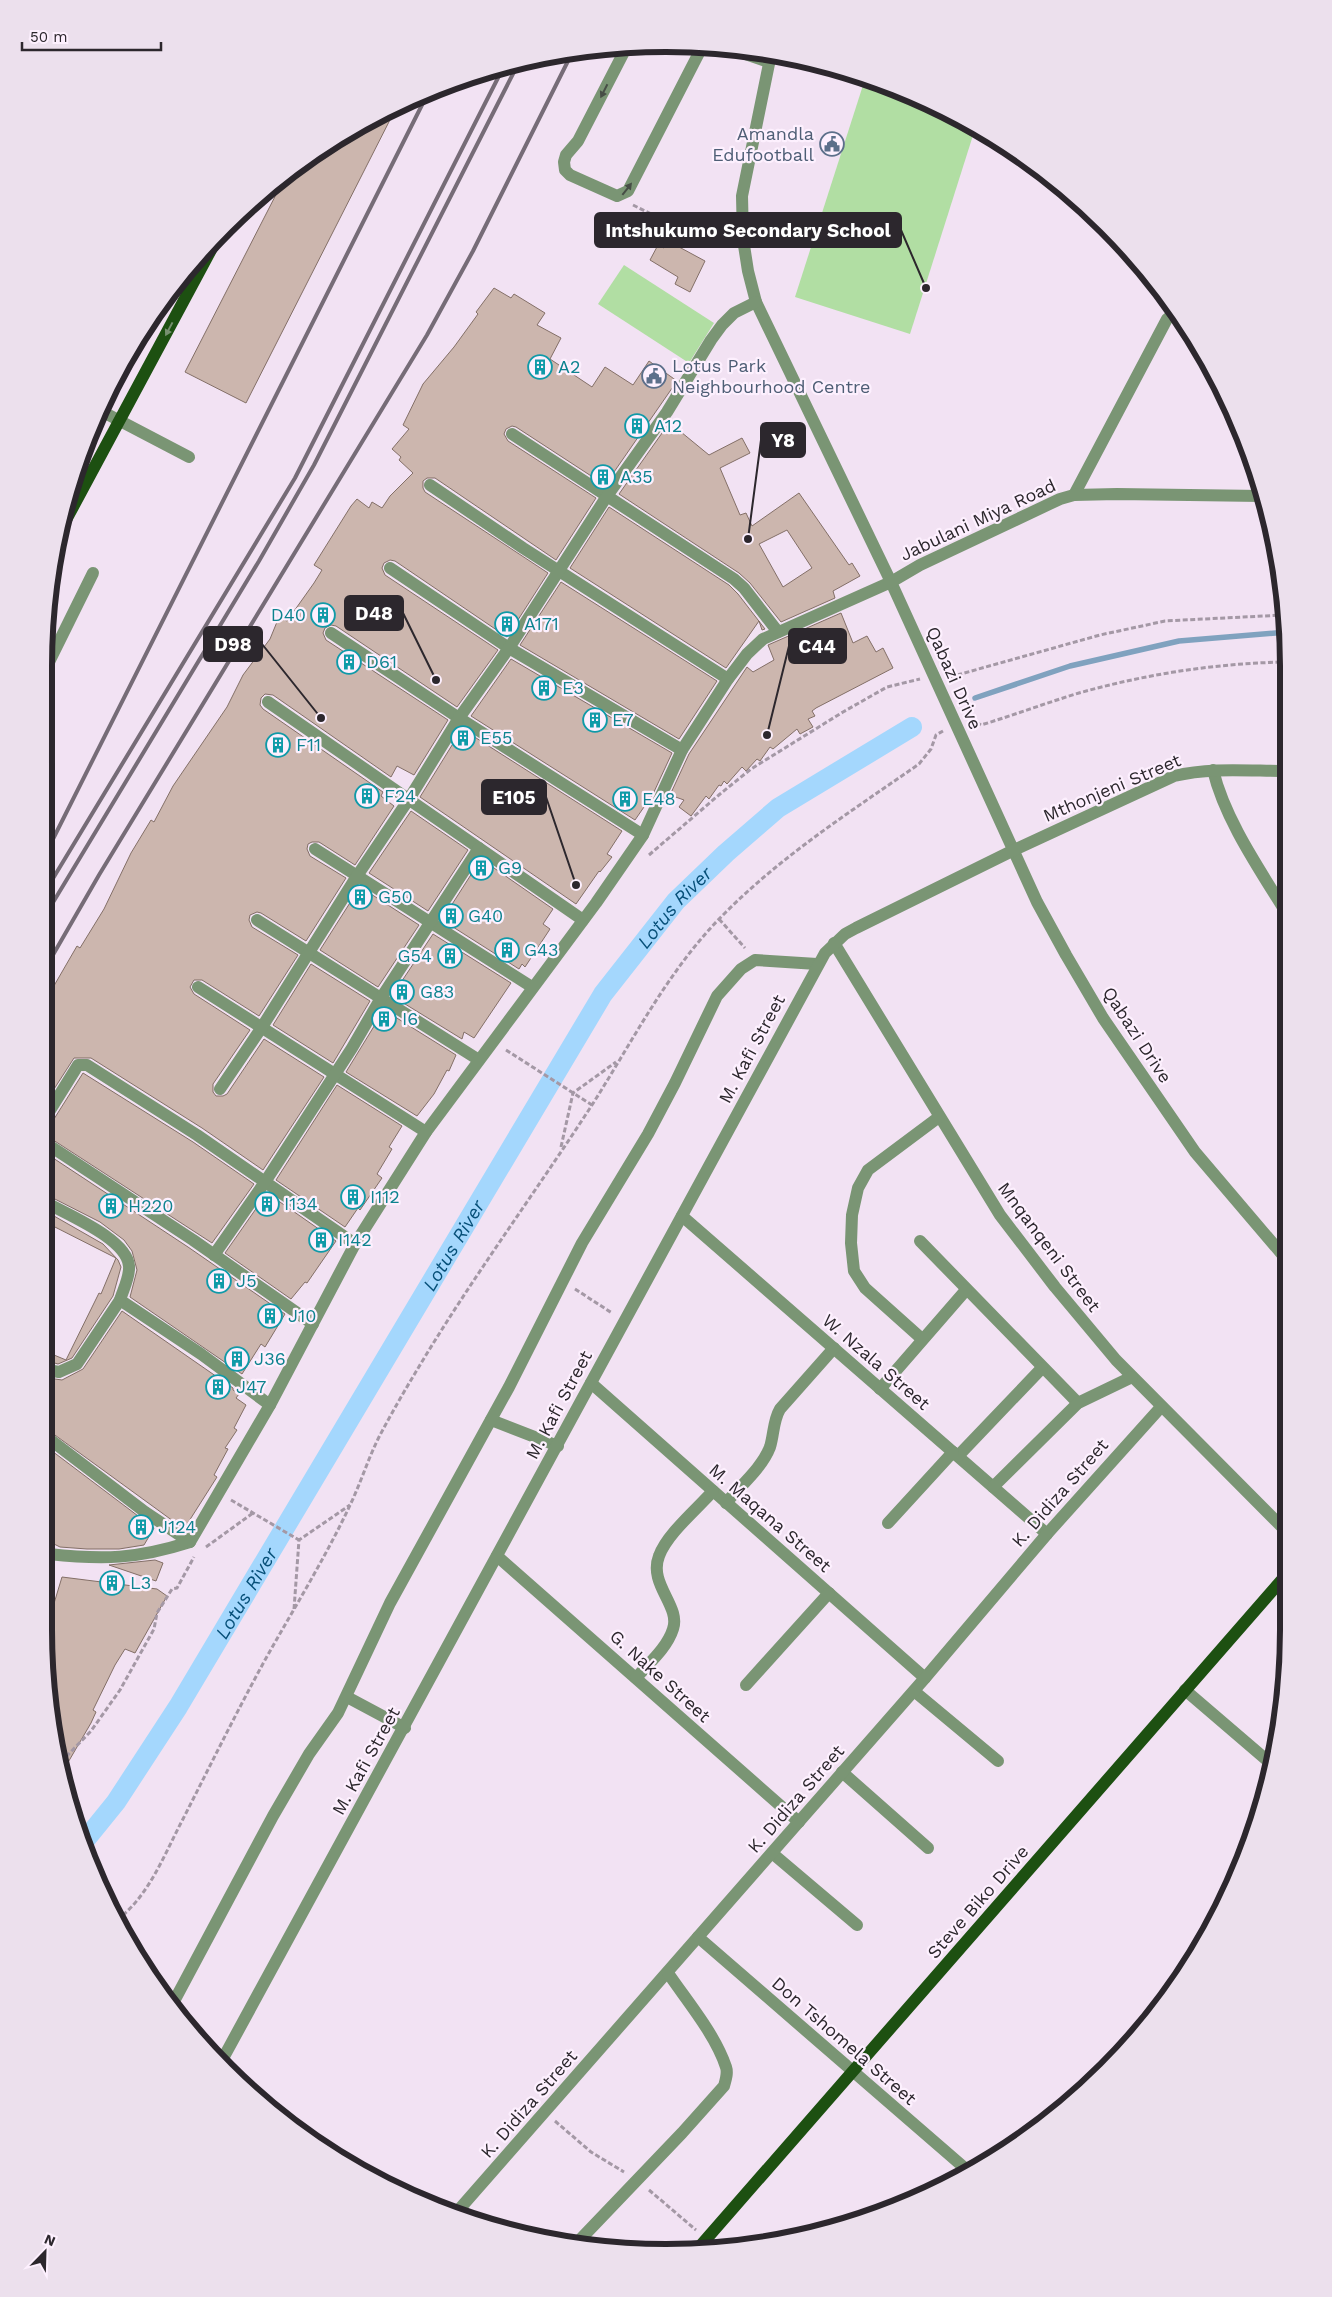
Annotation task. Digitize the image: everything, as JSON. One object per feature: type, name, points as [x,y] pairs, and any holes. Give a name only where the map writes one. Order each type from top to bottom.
[{"type":"main road","points":[[73,507],[205,261]]},
{"type":"main road","name":"Steve Biko Drive","points":[[703,2243],[1280,1582]]},
{"type":"street","points":[[623,54],[578,141],[566,156],[564,162],[565,170],[570,175],[617,196],[628,190],[699,54]]},
{"type":"street","name":"Qabazi Drive","points":[[769,61],[744,180],[741,214],[748,271],[756,302],[891,582],[1037,902],[1062,948],[1103,1018],[1195,1152],[1280,1252]]},
{"type":"street","points":[[220,1089],[262,1027],[357,876],[409,800],[459,718],[509,648],[607,496],[667,412],[722,325],[734,313],[756,302]]},
{"type":"street","points":[[1074,495],[1170,317]]},
{"type":"street","points":[[107,414],[189,457]]},
{"type":"street","points":[[512,434],[734,579],[744,588],[778,632]]},
{"type":"street","points":[[430,485],[728,679]]},
{"type":"street","name":"Jabulani Miya Road","points":[[190,1542],[270,1405],[355,1244],[426,1132],[583,920],[643,835],[682,750],[728,679],[754,645],[778,632],[891,582],[920,565],[1047,504],[1074,495],[1256,496]]},
{"type":"street","points":[[390,568],[509,648],[682,750]]},
{"type":"street","points":[[53,655],[94,573]]},
{"type":"street","points":[[331,633],[459,718],[643,835]]},
{"type":"street","points":[[268,702],[583,920]]},
{"type":"street","points":[[1213,770],[1223,800],[1258,866],[1280,902]]},
{"type":"street","name":"Mthonjeni Street","points":[[1014,850],[1174,776],[1213,770],[1280,771]]},
{"type":"street","points":[[214,1255],[265,1182],[478,848]]},
{"type":"street","points":[[315,849],[532,987]]},
{"type":"street","name":"M. Kafi Street","points":[[224,2057],[405,1728],[817,964],[834,943],[856,928],[1014,850]]},
{"type":"street","points":[[257,920],[479,1060]]},
{"type":"street","name":"Mnqanqeni Street","points":[[834,943],[1000,1215],[1055,1287],[1132,1377],[1280,1525]]},
{"type":"street","points":[[175,1999],[278,1808],[309,1754],[330,1726],[347,1697],[390,1603],[491,1420],[562,1280],[648,1134],[717,996],[741,969],[755,960],[817,964]]},
{"type":"street","points":[[198,986],[426,1132]]},
{"type":"street","points":[[52,1107],[78,1065],[87,1065],[265,1182],[355,1244]]},
{"type":"street","points":[[922,1339],[865,1288],[854,1271],[851,1244],[852,1215],[858,1188],[868,1170],[939,1117]]},
{"type":"street","points":[[52,1147],[214,1255],[313,1324]]},
{"type":"street","points":[[52,1206],[110,1239],[126,1256],[129,1272],[120,1300],[77,1364],[59,1372],[52,1371]]},
{"type":"street","name":"W. Nzala Street","points":[[682,1216],[1047,1534]]},
{"type":"street","points":[[920,1242],[1078,1403]]},
{"type":"street","points":[[880,1389],[966,1290]]},
{"type":"street","points":[[120,1300],[201,1354],[270,1405]]},
{"type":"street","points":[[726,1503],[765,1457],[770,1446],[775,1418],[780,1409],[834,1348]]},
{"type":"street","points":[[888,1523],[1042,1368]]},
{"type":"street","points":[[993,1487],[1078,1403],[1132,1377]]},
{"type":"street","name":"M. Maqana Street","points":[[591,1383],[925,1678]]},
{"type":"street","name":"K. Didiza Street","points":[[460,2209],[914,1691],[1047,1534],[1161,1407]]},
{"type":"street","points":[[491,1420],[558,1446]]},
{"type":"street","points":[[52,1441],[145,1512],[190,1542]]},
{"type":"street","points":[[636,1678],[664,1645],[674,1627],[675,1617],[658,1581],[659,1557],[667,1542],[713,1491]]},
{"type":"street","points":[[52,1554],[111,1559],[138,1556],[190,1542]]},
{"type":"street","name":"G. Nake Street","points":[[497,1556],[799,1822]]},
{"type":"street","points":[[746,1685],[829,1593]]},
{"type":"street","points":[[1185,1690],[1266,1759]]},
{"type":"street","points":[[914,1691],[998,1761]]},
{"type":"street","points":[[347,1697],[405,1728]]},
{"type":"street","points":[[842,1772],[928,1848]]},
{"type":"street","points":[[772,1853],[857,1925]]},
{"type":"street","name":"Don Tshomela Street","points":[[698,1937],[963,2167]]},
{"type":"street","points":[[581,2238],[724,2086],[726,2067],[710,2036],[668,1972]]},
{"type":"path","points":[[617,196],[709,243],[743,238]]},
{"type":"path","points":[[643,861],[751,769],[887,687],[933,675],[949,677],[1100,635],[1165,621],[1277,615]]},
{"type":"path","points":[[123,1916],[150,1884],[252,1684],[294,1612],[350,1504],[379,1437],[414,1375],[502,1237],[592,1105],[666,986],[719,919],[762,878],[816,835],[919,764],[931,749],[936,735],[956,725],[973,720],[981,725],[1079,693],[1137,678],[1248,663],[1280,662]]},
{"type":"path","points":[[719,919],[755,960]]},
{"type":"path","points":[[493,1042],[592,1105]]},
{"type":"path","points":[[561,1150],[573,1093],[619,1060]]},
{"type":"path","points":[[562,1280],[625,1322]]},
{"type":"path","points":[[218,1493],[299,1540]]},
{"type":"path","points":[[299,1540],[350,1504]]},
{"type":"path","points":[[203,1549],[253,1513]]},
{"type":"path","points":[[294,1612],[299,1540]]},
{"type":"path","points":[[65,1757],[91,1731],[120,1690],[154,1629],[157,1613],[172,1589],[177,1588]]},
{"type":"green space","points":[[863,85],[901,99],[973,135],[910,334],[795,297]]},
{"type":"green space","points":[[624,265],[714,323],[689,363],[598,304]]},
{"type":"building","points":[[391,118],[246,403],[185,372],[278,192],[325,156]]},
{"type":"building","points":[[668,241],[705,261],[690,292],[675,284],[678,277],[650,260],[658,245],[664,248]]},
{"type":"building","points":[[494,288],[511,298],[514,294],[545,313],[537,325],[561,338],[550,359],[592,387],[605,367],[633,385],[649,361],[677,381],[605,485],[516,427],[512,426],[506,429],[504,434],[508,441],[596,498],[556,560],[435,478],[427,478],[423,481],[425,492],[548,573],[507,637],[395,561],[390,560],[384,563],[382,568],[385,575],[498,650],[457,707],[336,626],[331,625],[325,628],[323,633],[326,640],[448,720],[414,775],[397,766],[391,777],[273,695],[265,694],[261,698],[260,705],[263,709],[383,792],[381,796],[394,806],[355,865],[319,842],[308,844],[307,849],[310,856],[346,878],[306,941],[261,913],[257,912],[250,915],[249,920],[252,927],[298,955],[259,1016],[202,980],[194,980],[190,987],[194,994],[250,1030],[213,1084],[213,1092],[216,1096],[227,1094],[264,1039],[324,1077],[263,1170],[202,1128],[91,1058],[74,1058],[52,1092],[52,990],[55,984],[77,946],[80,948],[104,909],[131,853],[151,820],[154,822],[173,786],[227,707],[243,675],[270,639],[279,617],[287,621],[314,583],[322,570],[314,565],[351,506],[357,499],[369,508],[372,502],[382,508],[390,496],[413,473],[399,460],[401,457],[392,449],[409,429],[403,425],[423,384],[454,347],[478,314],[476,312]]},
{"type":"building","points":[[667,426],[679,434],[681,432],[709,455],[742,438],[750,453],[720,468],[740,515],[746,513],[752,526],[799,493],[849,565],[852,563],[860,576],[833,591],[835,598],[781,622],[750,583],[739,573],[619,494]],"holes":[[[787,530],[812,568],[783,587],[759,544]]]},
{"type":"building","points":[[609,507],[729,585],[759,621],[726,668],[570,568]]},
{"type":"building","points":[[561,582],[717,681],[679,739],[520,645]]},
{"type":"building","points":[[841,613],[853,643],[867,636],[876,652],[883,648],[893,668],[816,708],[812,711],[815,716],[808,719],[813,727],[800,734],[797,729],[773,749],[770,747],[760,761],[757,759],[746,771],[742,767],[727,784],[724,781],[721,786],[719,785],[709,799],[706,796],[691,816],[679,807],[684,800],[670,795],[689,754],[747,667],[753,672],[774,660],[768,645]]},
{"type":"building","points":[[511,659],[672,753],[653,794],[635,820],[471,716]]},
{"type":"building","points":[[462,729],[622,831],[607,854],[612,857],[599,871],[576,904],[420,797]]},
{"type":"building","points":[[411,811],[468,850],[428,911],[369,873]]},
{"type":"building","points":[[481,859],[553,909],[543,924],[550,929],[525,967],[522,964],[519,969],[442,920]]},
{"type":"building","points":[[360,887],[419,925],[378,987],[320,950]]},
{"type":"building","points":[[433,934],[511,983],[474,1038],[464,1032],[462,1039],[392,996]]},
{"type":"building","points":[[311,964],[370,1001],[333,1063],[273,1025]]},
{"type":"building","points":[[384,1010],[456,1055],[449,1071],[447,1070],[434,1094],[417,1116],[346,1072]]},
{"type":"building","points":[[83,1073],[193,1142],[254,1184],[212,1243],[52,1139],[52,1120]]},
{"type":"building","points":[[337,1085],[402,1126],[389,1147],[392,1149],[377,1174],[382,1178],[360,1210],[358,1208],[345,1227],[276,1180]]},
{"type":"building","points":[[52,1157],[285,1314],[265,1347],[261,1344],[242,1374],[130,1297],[137,1270],[132,1251],[124,1240],[100,1222],[52,1198]]},
{"type":"building","points":[[267,1193],[336,1241],[307,1283],[305,1282],[291,1299],[225,1253]]},
{"type":"building","points":[[52,1215],[103,1244],[118,1260],[121,1267],[113,1296],[72,1358],[58,1364],[52,1362],[54,1355],[66,1360],[99,1293],[101,1294],[116,1258],[52,1226]]},
{"type":"building","points":[[122,1311],[233,1388],[239,1394],[236,1398],[246,1405],[234,1428],[237,1430],[225,1448],[228,1449],[214,1475],[217,1477],[184,1529],[52,1433],[52,1379],[62,1380],[83,1369]]},
{"type":"building","points":[[52,1451],[154,1528],[144,1545],[119,1549],[60,1547],[52,1543]]},
{"type":"building","points":[[155,1560],[163,1563],[156,1581],[109,1565]]},
{"type":"building","points":[[62,1577],[157,1589],[167,1596],[135,1653],[125,1649],[115,1665],[93,1710],[96,1712],[91,1723],[67,1764],[58,1711],[54,1671],[52,1610]]},
{"type":"waterway","points":[[975,698],[1070,666],[1179,641],[1278,633]]},
{"type":"waterway","name":"Lotus River","points":[[88,1836],[116,1802],[178,1707],[603,994],[676,901],[726,853],[778,808],[912,727]]},
{"type":"railway","points":[[52,957],[99,875],[427,335],[473,251],[568,61]]},
{"type":"railway","points":[[52,904],[259,561],[314,465],[514,71]]},
{"type":"railway","points":[[52,880],[295,478],[499,75]]},
{"type":"railway","points":[[52,841],[423,103]]},
{"type":"place","name":"Amandla Edufootball","points":[[832,144]]},
{"type":"place","name":"Intshukumo Secondary School","points":[[926,288]]},
{"type":"place","name":"A2","points":[[540,367]]},
{"type":"place","name":"Lotus Park Neighbourhood Centre","points":[[654,376]]},
{"type":"place","name":"A12","points":[[637,426]]},
{"type":"place","name":"A35","points":[[603,477]]},
{"type":"place","name":"Y8","points":[[748,539]]},
{"type":"place","name":"D40","points":[[323,615]]},
{"type":"place","name":"A171","points":[[507,624]]},
{"type":"place","name":"D61","points":[[349,662]]},
{"type":"place","name":"D48","points":[[436,680]]},
{"type":"place","name":"E3","points":[[544,688]]},
{"type":"place","name":"D98","points":[[321,718]]},
{"type":"place","name":"E7","points":[[595,720]]},
{"type":"place","name":"C44","points":[[767,735]]},
{"type":"place","name":"E55","points":[[463,738]]},
{"type":"place","name":"F11","points":[[278,745]]},
{"type":"place","name":"F24","points":[[367,796]]},
{"type":"place","name":"E48","points":[[625,799]]},
{"type":"place","name":"G9","points":[[481,868]]},
{"type":"place","name":"E105","points":[[576,885]]},
{"type":"place","name":"G50","points":[[360,897]]},
{"type":"place","name":"G40","points":[[451,916]]},
{"type":"place","name":"G43","points":[[507,950]]},
{"type":"place","name":"G54","points":[[450,956]]},
{"type":"place","name":"G83","points":[[402,992]]},
{"type":"place","name":"I6","points":[[384,1019]]},
{"type":"place","name":"I112","points":[[353,1197]]},
{"type":"place","name":"I134","points":[[267,1204]]},
{"type":"place","name":"H220","points":[[111,1206]]},
{"type":"place","name":"I142","points":[[321,1240]]},
{"type":"place","name":"J5","points":[[219,1281]]},
{"type":"place","name":"J10","points":[[270,1316]]},
{"type":"place","name":"J36","points":[[237,1359]]},
{"type":"place","name":"J47","points":[[218,1387]]},
{"type":"place","name":"J124","points":[[141,1527]]},
{"type":"place","name":"L3","points":[[112,1583]]}]
